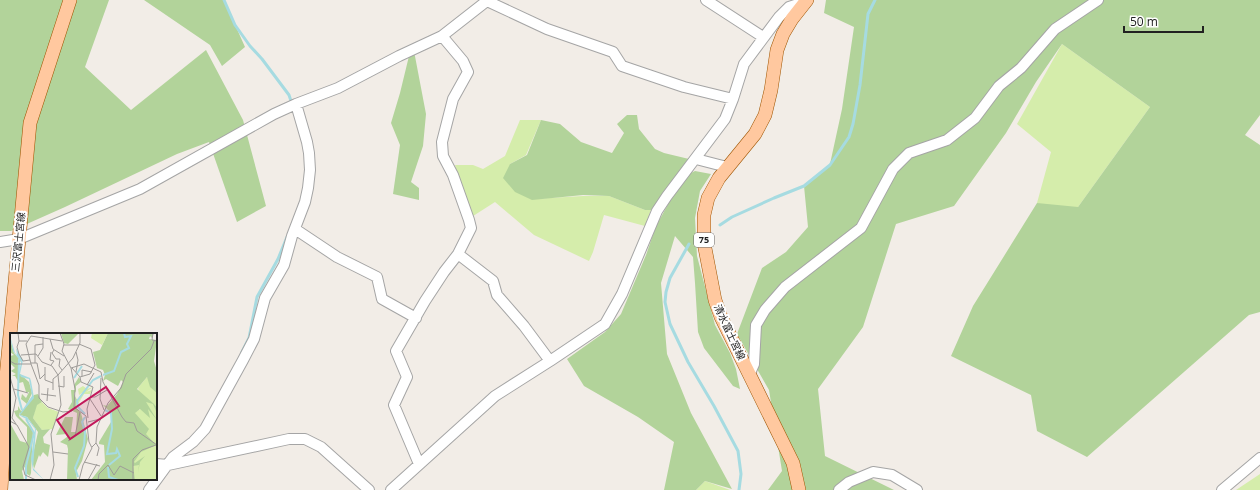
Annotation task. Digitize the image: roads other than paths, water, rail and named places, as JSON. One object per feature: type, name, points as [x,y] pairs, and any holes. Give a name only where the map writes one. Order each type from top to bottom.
[{"type":"main road","name":"三沢富士宮線","points":[[10,333],[30,123],[70,0]]},
{"type":"main road","name":"清水富士宮線","points":[[799,490],[794,463],[721,317],[715,300],[704,243],[704,215],[708,198],[719,178],[755,134],[765,115],[771,90],[777,50],[783,34],[792,19],[807,0]]},
{"type":"main road","name":"三沢富士宮線","points":[[1,490],[8,419],[3,398],[10,335]]},
{"type":"street","points":[[706,0],[764,37]]},
{"type":"street","points":[[391,490],[495,396],[604,324],[622,294],[657,211],[725,119],[744,64],[779,17],[789,7],[807,0]]},
{"type":"street","points":[[750,374],[754,364],[756,326],[765,310],[785,287],[861,228],[893,169],[909,153],[947,140],[975,118],[999,86],[1021,68],[1055,29],[1098,0]]},
{"type":"street","points":[[0,242],[19,239],[140,189],[286,108],[338,88],[399,56],[442,36],[488,1],[547,29],[613,52],[622,66],[684,87],[733,99]]},
{"type":"street","points":[[419,464],[394,405],[407,377],[396,351],[425,301],[458,254],[471,228],[453,175],[443,156],[442,142],[453,99],[468,72],[463,61],[442,36]]},
{"type":"street","points":[[157,479],[173,457],[193,442],[205,429],[254,339],[265,298],[284,265],[305,202],[310,170],[307,142],[296,104]]},
{"type":"street","points":[[696,159],[727,167]]},
{"type":"street","points":[[295,230],[337,257],[377,277],[382,300],[416,318]]},
{"type":"street","points":[[458,254],[493,281],[497,295],[524,326],[550,361]]},
{"type":"street","points":[[157,464],[168,465],[290,439],[306,439],[321,447],[369,490]]},
{"type":"street","points":[[1222,490],[1260,458]]},
{"type":"street","points":[[839,490],[849,482],[873,472],[892,475],[917,490]]},
{"type":"street","points":[[148,490],[156,480]]},
{"type":"waterway","points":[[224,0],[235,25],[289,95],[292,104]]},
{"type":"waterway","points":[[720,225],[732,217],[804,186],[830,165],[849,137],[853,124],[860,85],[868,14],[875,0]]},
{"type":"waterway","points":[[242,352],[249,338],[257,297],[278,259],[287,237]]},
{"type":"waterway","points":[[689,244],[670,278],[665,302],[670,324],[688,362],[738,451],[741,474],[739,490]]}]
